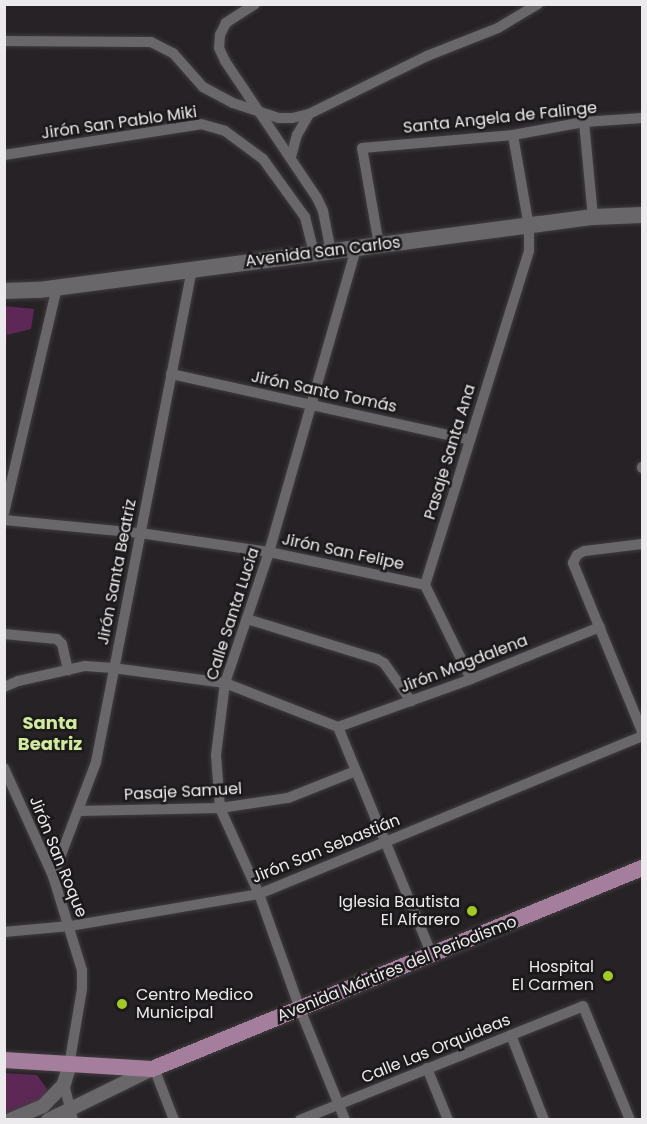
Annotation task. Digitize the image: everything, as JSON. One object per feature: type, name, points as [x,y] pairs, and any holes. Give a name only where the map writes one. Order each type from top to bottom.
[{"type":"main road","name":"Avenida San Carlos","points":[[4,291],[57,287],[593,217],[642,215]]},
{"type":"main road","name":"Avenida Mártires del Periodismo","points":[[4,1060],[69,1066],[153,1068],[642,868]]},
{"type":"street","points":[[255,4],[226,23],[219,35],[219,48],[225,61],[291,158],[322,211],[323,253]]},
{"type":"street","points":[[4,41],[151,42],[173,53],[203,87],[233,103],[261,112],[292,118],[309,114],[427,56],[498,28],[538,4]]},
{"type":"street","points":[[291,158],[297,135],[309,114]]},
{"type":"street","name":"Santa Angela de Falinge","points":[[379,245],[362,147],[513,135],[584,122],[642,118]]},
{"type":"street","points":[[584,122],[593,217]]},
{"type":"street","name":"Jirón San Pablo Miki","points":[[4,156],[201,124],[225,131],[263,159],[305,217],[323,253]]},
{"type":"street","name":"Pasaje Santa Ana","points":[[425,585],[529,251],[529,227],[513,135]]},
{"type":"street","name":"Calle Santa Lucía","points":[[345,1119],[300,1009],[259,894],[220,808],[216,755],[225,683],[269,552],[356,249]]},
{"type":"street","name":"Jirón Santa Beatriz","points":[[53,876],[96,762],[192,269]]},
{"type":"street","points":[[4,513],[57,287]]},
{"type":"street","name":"Jirón Santo Tomás","points":[[171,374],[470,440]]},
{"type":"street","name":"Jirón San Felipe","points":[[4,520],[140,533],[269,552],[425,585]]},
{"type":"street","points":[[642,544],[594,549],[577,555],[573,567],[600,627],[642,734]]},
{"type":"street","points":[[425,585],[471,679]]},
{"type":"street","points":[[247,619],[377,659],[384,663],[411,701]]},
{"type":"street","name":"Jirón Magdalena","points":[[338,727],[471,679],[600,627]]},
{"type":"street","points":[[4,634],[57,639],[62,644],[68,670]]},
{"type":"street","points":[[4,687],[18,681],[85,666],[113,668],[225,683],[338,727],[432,955]]},
{"type":"street","name":"Jirón San Sebastián","points":[[4,932],[70,926],[259,894],[642,734]]},
{"type":"street","name":"Jirón San Roque","points":[[4,768],[53,876],[70,926],[82,980],[69,1066]]},
{"type":"street","name":"Pasaje Samuel","points":[[78,811],[220,808],[288,798],[356,771]]},
{"type":"street","name":"Calle Las Orquideas","points":[[300,1119],[583,1006],[630,1119]]},
{"type":"street","points":[[511,1035],[544,1119]]},
{"type":"street","points":[[10,1119],[43,1106],[64,1084],[69,1066]]},
{"type":"street","points":[[153,1068],[174,1119]]},
{"type":"street","name":"Avenida Mártires del Periodismo","points":[[48,1119],[72,1114],[153,1068]]},
{"type":"street","points":[[427,1068],[448,1119]]},
{"type":"street","points":[[64,1084],[72,1114]]},
{"type":"shaded area","points":[[5,306],[34,309],[31,329],[7,335],[7,347]]},
{"type":"shaded area","points":[[5,1073],[37,1075],[47,1089],[43,1101],[5,1117]]},
{"type":"place","name":"Iglesia Bautista El Alfarero","points":[[472,911]]},
{"type":"place","name":"Hospital El Carmen","points":[[608,976]]},
{"type":"place","name":"Centro Medico Municipal","points":[[122,1004]]},
{"type":"district","name":"Santa Beatriz","points":[[50,734]]}]
